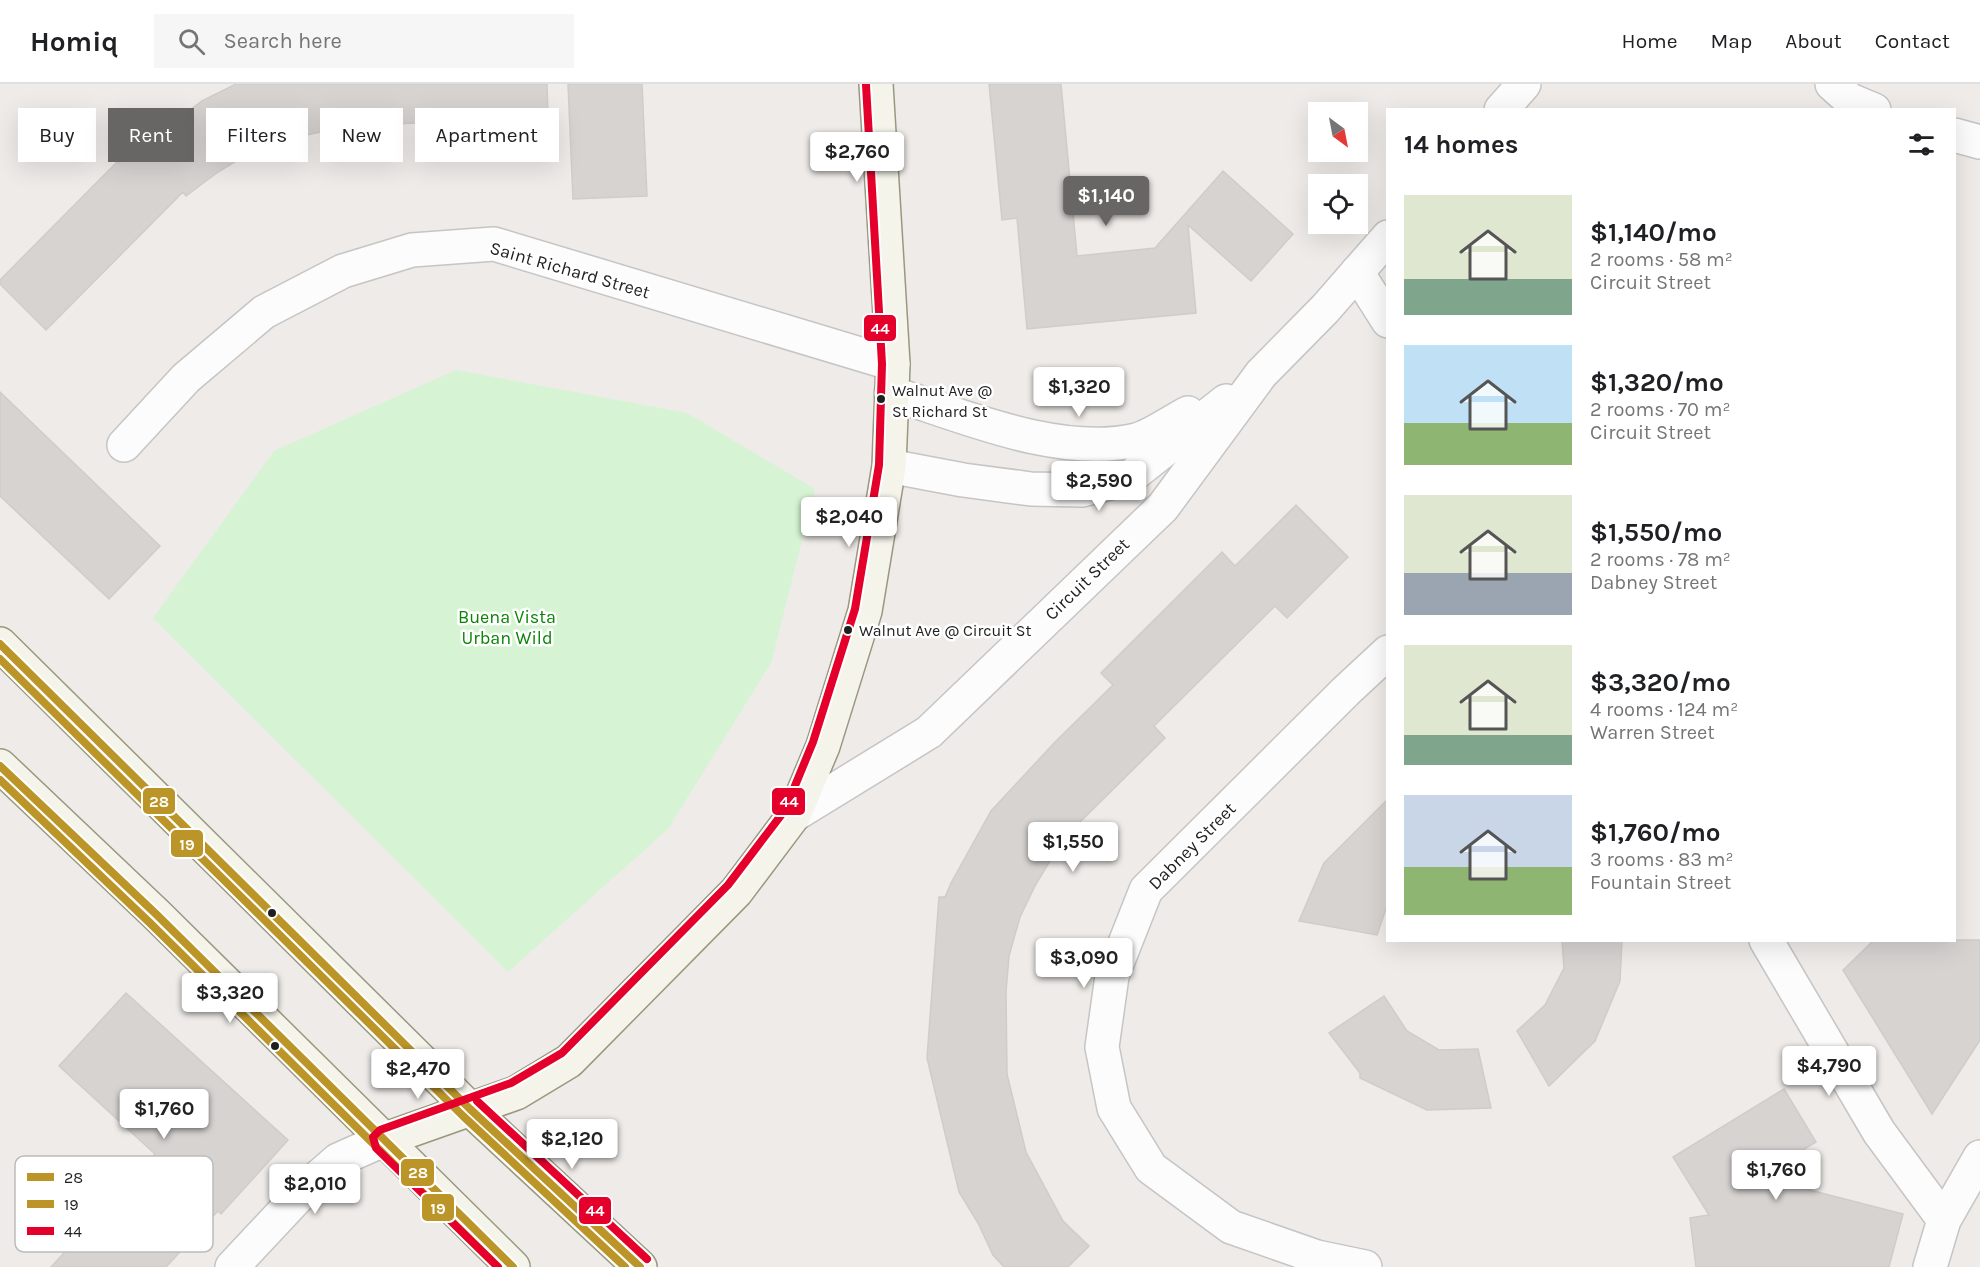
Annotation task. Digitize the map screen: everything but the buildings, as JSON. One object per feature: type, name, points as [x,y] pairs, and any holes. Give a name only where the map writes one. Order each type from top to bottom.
[{"type":"main road","points":[[383,1140],[516,1093],[569,1062],[736,892],[794,815],[823,746],[865,611],[889,466],[892,378],[876,84]]},
{"type":"main road","points":[[0,644],[470,1109],[640,1267]]},
{"type":"main road","points":[[0,766],[157,915],[513,1267]]},
{"type":"street","points":[[1503,108],[1524,84]]},
{"type":"street","points":[[1832,84],[1850,100],[1869,108]]},
{"type":"street","points":[[1956,136],[1980,142]]},
{"type":"street","name":"Circuit Street","points":[[889,466],[963,480],[1031,489],[1082,490],[1129,478],[1261,374],[1325,309],[1386,239]]},
{"type":"street","name":"Saint Richard Street","points":[[124,445],[186,378],[264,312],[343,271],[412,250],[494,244],[892,378]]},
{"type":"street","points":[[1357,272],[1386,318]]},
{"type":"street","name":"Circuit Street","points":[[892,378],[1018,433],[1083,445],[1137,440],[1261,374]]},
{"type":"street","name":"Circuit Street","points":[[794,815],[929,732],[1163,507],[1261,374]]},
{"type":"street","name":"Dabney Street","points":[[1365,1267],[1317,1257],[1231,1227],[1151,1168],[1114,1108],[1101,1047],[1112,976],[1146,890],[1386,654]]},
{"type":"street","points":[[1767,942],[1879,1132],[1944,1220]]},
{"type":"street","points":[[232,1267],[307,1187],[338,1160],[383,1140]]},
{"type":"street","points":[[1930,1267],[1944,1220],[1980,1156]]},
{"type":"green space","name":"Buena Vista Urban Wild","points":[[456,370],[687,413],[815,489],[771,663],[668,829],[508,972],[153,618],[274,451]]},
{"type":"transit line","name":"44","points":[[498,1267],[376,1148],[373,1137],[380,1130],[511,1083],[562,1053],[728,885],[785,810],[813,742],[855,609],[879,465],[882,364],[866,85]]},
{"type":"transit line","name":"28","points":[[0,644],[470,1109],[640,1267]]},
{"type":"transit line","name":"19","points":[[0,659],[463,1116],[625,1267]]},
{"type":"transit line","name":"28","points":[[0,766],[157,915],[513,1267]]},
{"type":"transit line","name":"19","points":[[0,780],[150,923],[498,1267]]},
{"type":"transit line","name":"44","points":[[477,1101],[647,1259]]},
{"type":"place","name":"Walnut Ave @ St Richard St","points":[[881,399]]},
{"type":"place","name":"Walnut Ave @ Circuit St","points":[[848,630]]}]
